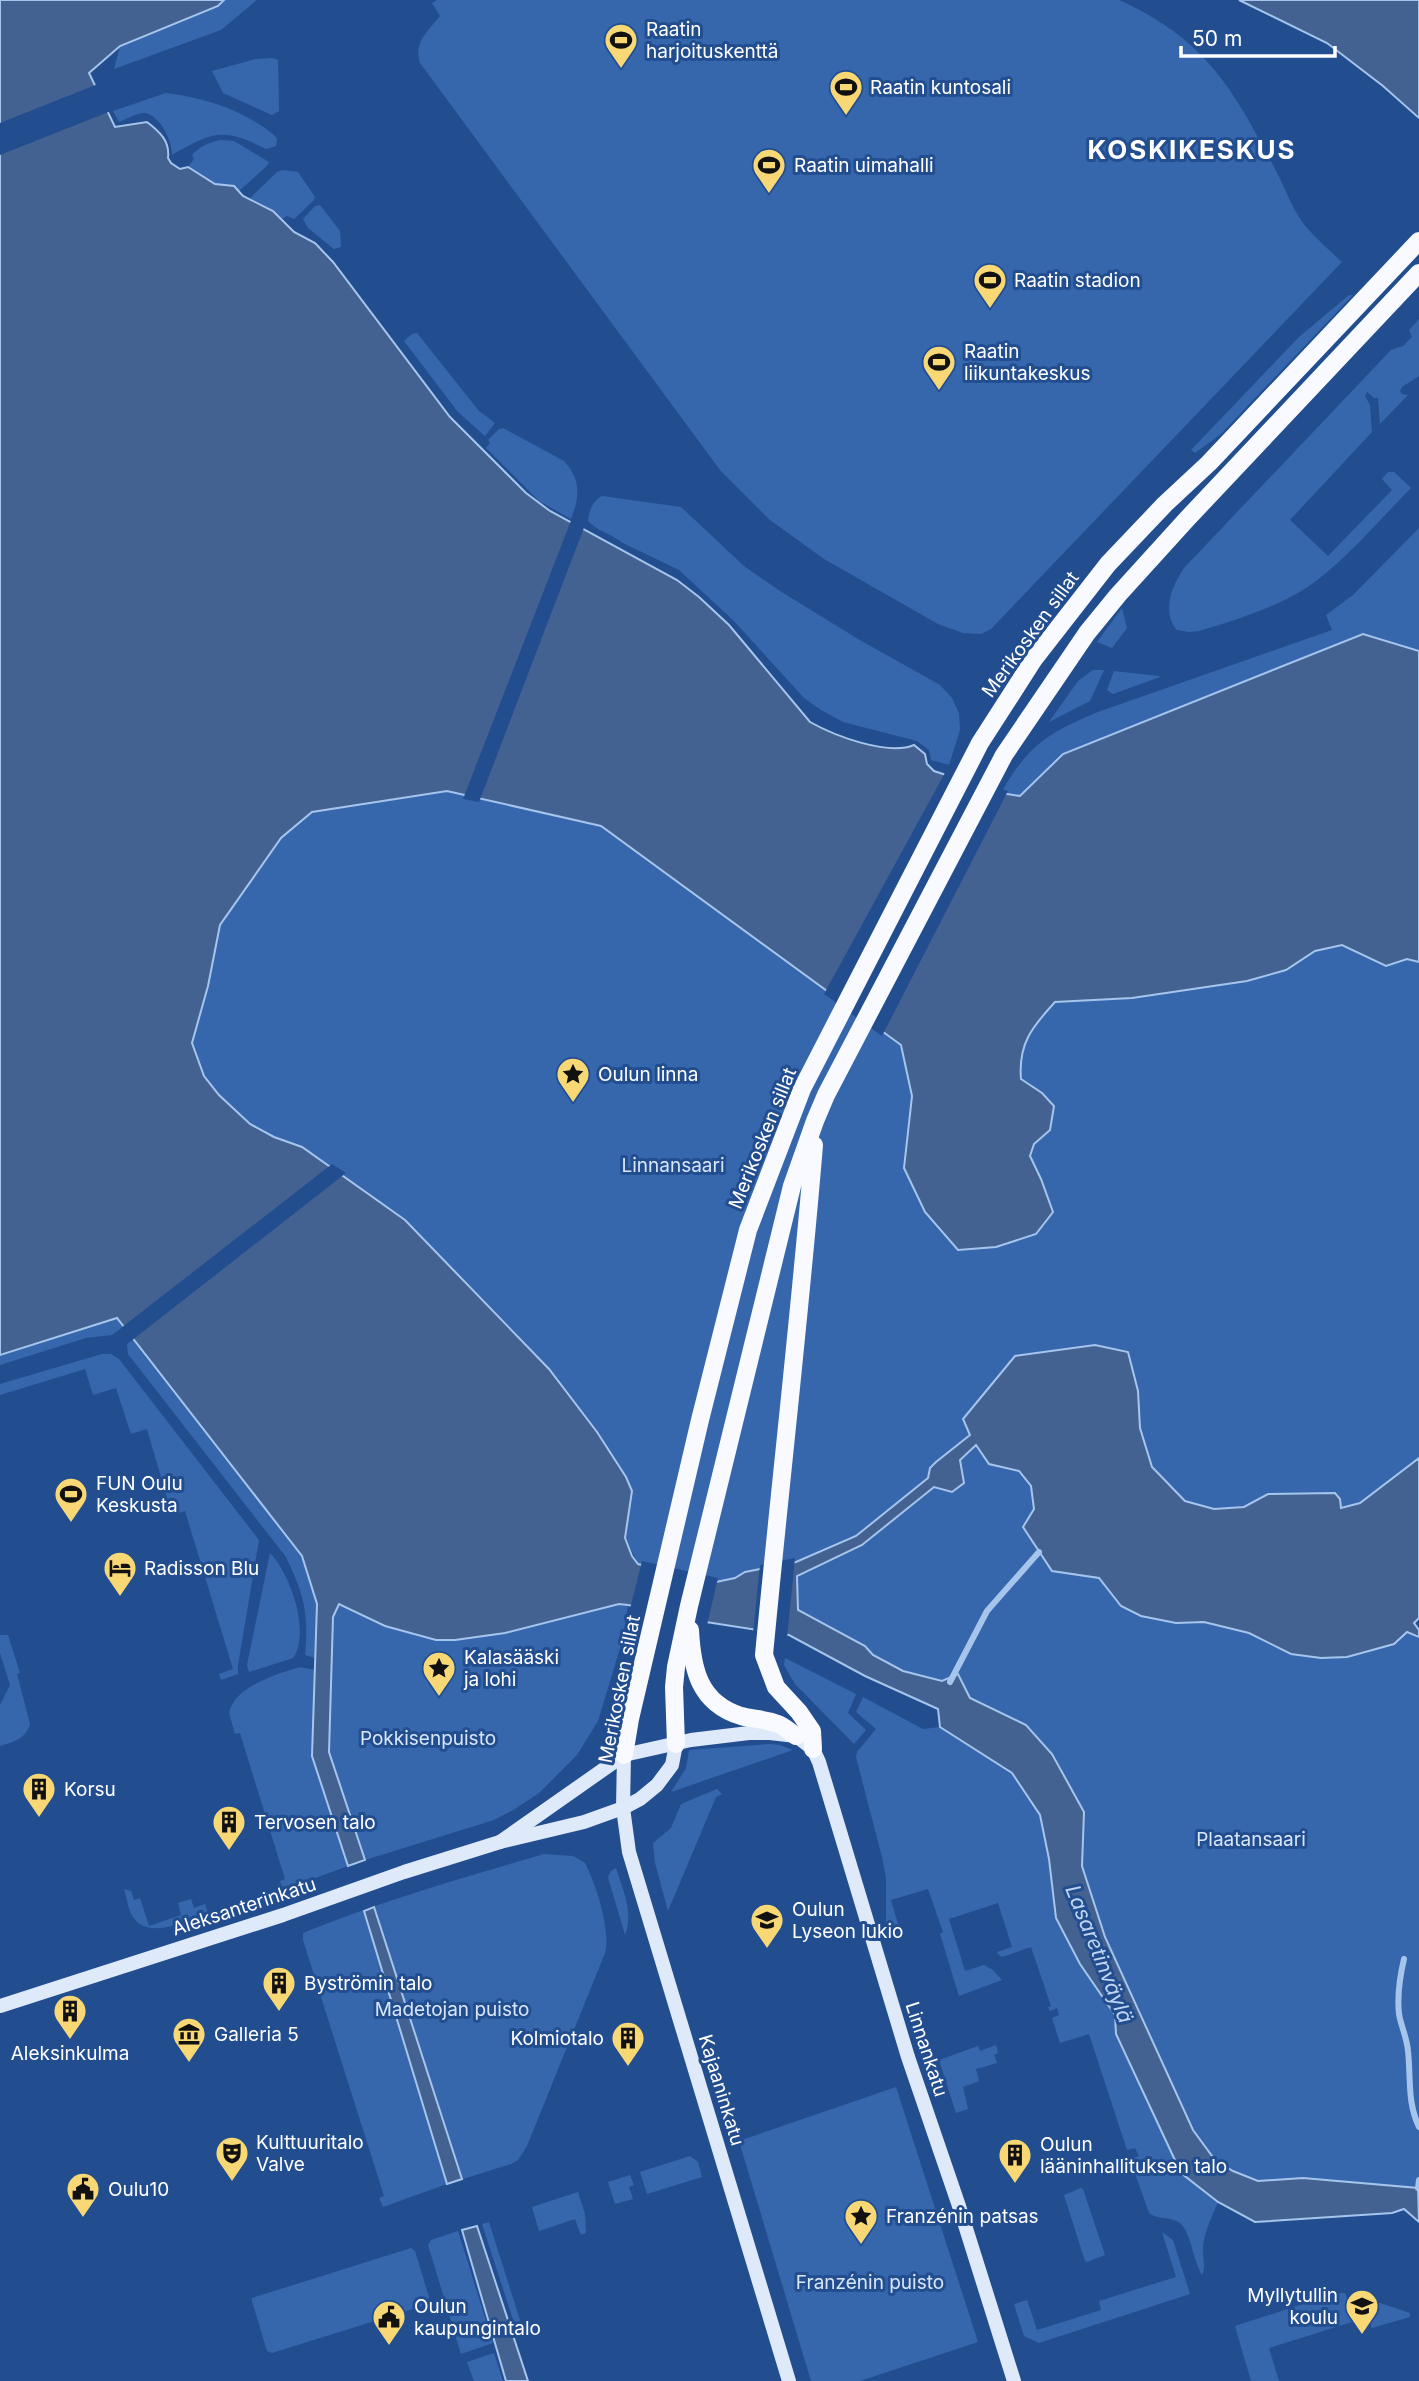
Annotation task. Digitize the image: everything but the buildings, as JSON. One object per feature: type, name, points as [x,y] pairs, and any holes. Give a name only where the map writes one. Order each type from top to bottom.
[{"type":"main road","name":"Merikosken sillat","points":[[623,1808],[624,1755],[648,1642],[748,1230],[802,1089],[981,743],[1034,659],[1108,564],[1165,504],[1209,463],[1417,243]]},
{"type":"main road","points":[[623,1808],[657,1785],[672,1765],[676,1744],[674,1687],[686,1649],[689,1606],[792,1186],[826,1096],[1004,755],[1087,633],[1187,519],[1419,273]]},
{"type":"main road","points":[[813,1748],[812,1731],[776,1687],[764,1655],[785,1429],[799,1318],[816,1121]]},
{"type":"main road","points":[[686,1649],[700,1684],[723,1709],[778,1724],[813,1748]]},
{"type":"main road","points":[[624,1755],[749,1733],[796,1736]]},
{"type":"main road","name":"Linnankatu","points":[[813,1748],[908,2057],[960,2206],[1014,2381]]},
{"type":"main road","name":"Aleksanterinkatu","points":[[500,1842],[624,1755]]},
{"type":"main road","name":"Aleksanterinkatu","points":[[0,2006],[283,1915],[404,1872],[500,1842],[584,1822],[623,1808]]},
{"type":"main road","name":"Kajaaninkatu","points":[[623,1808],[629,1852],[644,1908],[689,2046],[789,2381]]},
{"type":"green space","points":[[224,0],[257,0],[221,30],[114,69],[120,46],[218,6]]},
{"type":"green space","name":"Raatin stadion","points":[[437,0],[1119,0],[1174,31],[1213,68],[1244,113],[1302,222],[1342,262],[991,629],[981,634],[963,633],[938,624],[824,559],[770,520],[720,470],[420,63],[420,43],[440,16],[432,3]]},
{"type":"green space","points":[[256,59],[278,60],[279,111],[272,115],[223,93],[212,71]]},
{"type":"green space","points":[[166,93],[210,102],[237,112],[274,135],[277,139],[276,146],[266,149],[239,137],[218,135],[198,141],[172,155],[165,130],[151,115],[139,114],[119,122],[113,111]]},
{"type":"green space","points":[[221,140],[234,141],[269,162],[239,191],[234,186],[215,184],[188,167],[194,159],[192,155],[198,149]]},
{"type":"green space","points":[[282,170],[298,172],[315,197],[294,219],[287,216],[282,219],[273,211],[249,199]]},
{"type":"green space","points":[[320,205],[340,231],[341,247],[334,249],[308,228],[303,219],[315,206]]},
{"type":"green space","points":[[1349,295],[1353,295],[1221,434],[1195,453],[1191,450],[1299,337]]},
{"type":"green space","points":[[1419,319],[1419,376],[1400,391],[1408,395],[1380,424],[1378,398],[1367,392],[1365,396],[1370,405],[1372,432],[1290,520],[1328,556],[1392,490],[1382,479],[1388,472],[1394,472],[1411,488],[1341,560],[1311,585],[1260,611],[1199,631],[1177,630],[1172,623],[1169,607],[1172,591],[1184,568],[1391,350],[1403,346],[1412,337],[1409,330]]},
{"type":"green space","points":[[417,333],[479,411],[495,423],[485,436],[458,412],[404,341]]},
{"type":"green space","points":[[503,428],[564,461],[570,468],[577,488],[571,519],[539,501],[486,448],[490,443],[488,440]]},
{"type":"green space","points":[[602,496],[681,507],[744,566],[780,591],[940,685],[952,698],[959,713],[960,730],[949,765],[931,760],[929,750],[917,741],[843,722],[804,698],[734,621],[679,570],[623,543],[588,521],[592,506]]},
{"type":"green space","points":[[1419,528],[1419,651],[1363,634],[1063,754],[1020,796],[1001,793],[1030,752],[1052,734],[1066,727],[1098,712],[1332,630],[1326,615],[1353,595]]},
{"type":"green space","points":[[1122,608],[1127,628],[1112,648],[1097,642]]},
{"type":"green space","points":[[1093,670],[1104,670],[1090,701],[1049,722],[1078,681]]},
{"type":"green space","points":[[1114,671],[1160,677],[1113,694],[1107,690]]},
{"type":"green space","name":"Linnansaari","points":[[447,791],[601,826],[901,1045],[912,1096],[904,1168],[1041,1179],[1030,1156],[1034,1144],[1050,1130],[1042,1093],[1021,1079],[1021,1067],[1028,1037],[1055,1002],[1132,998],[1286,970],[1315,951],[1342,945],[1386,966],[1407,959],[1419,962],[1419,1458],[1360,1503],[1340,1508],[1335,1493],[1268,1494],[1244,1507],[1214,1509],[1185,1501],[1152,1467],[1140,1428],[1138,1391],[971,1435],[930,1468],[928,1478],[856,1536],[796,1562],[745,1572],[735,1578],[716,1582],[638,1563],[625,1538],[632,1492],[597,1432],[549,1369],[402,1218],[302,1147],[274,1137],[250,1124],[219,1095],[204,1076],[192,1043],[208,986],[220,925],[281,838],[312,811]]},
{"type":"green space","points":[[117,1317],[124,1326],[112,1335],[86,1338],[0,1365],[0,1355]]},
{"type":"green space","points":[[134,1339],[302,1556],[317,1604],[315,1658],[305,1655],[304,1604],[286,1557],[128,1354],[127,1344]]},
{"type":"green space","points":[[102,1354],[111,1354],[119,1359],[259,1540],[238,1674],[221,1680],[219,1674],[233,1669],[185,1511],[172,1515],[147,1429],[131,1434],[116,1388],[93,1395],[85,1369],[0,1395],[0,1384]]},
{"type":"green space","name":"Plaatansaari","points":[[976,1445],[989,1464],[1019,1471],[1032,1486],[1034,1509],[1052,1571],[1099,1577],[1121,1606],[1176,1623],[1204,1622],[1249,1633],[1291,1654],[1407,1632],[1419,1637],[1419,2189],[1303,2178],[1258,2181],[1215,2160],[1193,2130],[1105,1937],[1082,1866],[1084,1812],[999,1711],[970,1698],[958,1674],[943,1681],[903,1671],[873,1655],[865,1646],[798,1610],[797,1576],[862,1545],[934,1486],[952,1492],[961,1471],[960,1460]]},
{"type":"green space","points":[[270,1553],[285,1574],[296,1604],[300,1634],[298,1647],[293,1658],[249,1672],[247,1665]]},
{"type":"green space","name":"Pokkisenpuisto","points":[[339,1604],[385,1626],[436,1640],[505,1633],[619,1604],[628,1605],[623,1638],[598,1721],[577,1755],[539,1793],[494,1820],[365,1860],[329,1752],[333,1617]]},
{"type":"green space","points":[[0,1635],[8,1635],[20,1673],[17,1674],[30,1724],[22,1736],[0,1746],[0,1705],[10,1685],[0,1653]]},
{"type":"green space","points":[[785,1658],[856,1694],[848,1713],[866,1730],[854,1744],[795,1684],[784,1665]]},
{"type":"green space","points":[[300,1667],[315,1670],[312,1756],[348,1866],[283,1890],[280,1881],[285,1879],[240,1733],[235,1734],[229,1713],[239,1695],[248,1688]]},
{"type":"green space","points":[[863,1697],[923,1729],[940,1727],[1012,1773],[1040,1815],[1049,1859],[1056,1918],[1080,1964],[1115,2015],[1116,2034],[1181,2173],[1218,2202],[1204,2240],[1202,2275],[1184,2227],[1176,2221],[1149,2213],[1130,2159],[1139,2156],[1135,2148],[1127,2150],[1089,2034],[1060,2043],[1052,2018],[1059,2015],[1057,2008],[1050,2011],[1048,2007],[1051,2006],[1031,1947],[1002,1957],[998,1954],[997,1952],[1012,1947],[998,1903],[949,1919],[965,1971],[984,1965],[1002,1980],[959,1996],[940,1934],[943,1932],[928,1889],[891,1900],[898,1924],[886,1927],[886,1878],[856,1757],[876,1729],[856,1712]]},
{"type":"green space","points":[[770,1744],[793,1750],[671,1792],[686,1768],[689,1750]]},
{"type":"green space","points":[[717,1789],[722,1794],[716,1797],[668,1911],[655,1863],[653,1843],[671,1828],[681,1804]]},
{"type":"green space","name":"Madetojan puisto","points":[[544,1854],[573,1856],[585,1863],[601,1908],[606,1944],[605,1953],[527,2146],[518,2160],[511,2164],[383,2207],[379,2198],[384,2196],[303,1933],[392,1900]]},
{"type":"green space","points":[[616,1868],[628,1910],[625,1935],[608,1877]]},
{"type":"green space","points":[[124,1889],[131,1891],[134,1900],[140,1898],[149,1926],[181,1915],[178,1903],[191,1899],[194,1908],[205,1904],[208,1913],[169,1927],[149,1927],[140,1924],[133,1917]]},
{"type":"green space","points":[[996,2045],[998,2053],[994,2055],[997,2063],[976,2069],[979,2081],[963,2087],[968,2109],[956,2113],[939,2060],[978,2046],[980,2051]]},
{"type":"green space","name":"Franzénin puisto","points":[[896,2087],[978,2342],[860,2381],[811,2381],[739,2141]]},
{"type":"green space","points":[[690,2156],[698,2162],[702,2177],[647,2194],[640,2172]]},
{"type":"green space","points":[[630,2175],[634,2185],[629,2187],[633,2199],[615,2204],[608,2182]]},
{"type":"green space","points":[[1081,2188],[1105,2255],[1087,2262],[1064,2195]]},
{"type":"green space","points":[[578,2192],[585,2214],[586,2233],[581,2235],[575,2219],[539,2231],[532,2207]]},
{"type":"green space","points":[[489,2222],[524,2333],[518,2335],[482,2224]]},
{"type":"green space","points":[[458,2231],[493,2343],[461,2354],[428,2245],[431,2240]]},
{"type":"green space","points":[[1162,2232],[1173,2240],[1190,2294],[1039,2343],[1024,2336],[1014,2304],[1027,2300],[1037,2330],[1101,2310],[1099,2301],[1176,2277]]},
{"type":"green space","points":[[411,2248],[415,2251],[429,2297],[426,2305],[272,2353],[267,2351],[252,2298]]},
{"type":"green space","points":[[1337,2293],[1345,2293],[1355,2321],[1269,2348],[1279,2381],[1251,2381],[1235,2326]]},
{"type":"green space","points":[[1359,2296],[1410,2313],[1410,2317],[1372,2328]]},
{"type":"green space","points":[[494,2353],[503,2381],[474,2381],[467,2362]]},
{"type":"water","name":"Lasaretinväylä","points":[[0,0],[224,0],[218,6],[120,46],[89,73],[115,127],[147,122],[163,137],[171,163],[180,169],[188,167],[215,184],[234,186],[243,196],[273,211],[294,232],[315,243],[333,262],[450,417],[526,493],[550,511],[677,580],[699,597],[729,625],[810,722],[862,743],[890,748],[914,745],[925,754],[927,764],[934,771],[1001,793],[1020,796],[1063,754],[1363,634],[1419,651],[1419,962],[1407,959],[1386,966],[1342,945],[1315,951],[1286,970],[1247,981],[1132,998],[1055,1002],[1028,1037],[1021,1067],[1021,1079],[1042,1093],[1054,1106],[1050,1130],[1034,1144],[1030,1156],[1053,1212],[1036,1234],[996,1247],[958,1250],[925,1212],[904,1168],[912,1096],[901,1045],[601,826],[447,791],[312,812],[281,838],[220,925],[208,986],[192,1043],[204,1076],[219,1095],[250,1124],[274,1137],[302,1147],[405,1220],[549,1369],[597,1432],[626,1477],[632,1491],[625,1538],[638,1564],[716,1582],[735,1578],[745,1572],[796,1562],[856,1536],[928,1478],[930,1468],[970,1435],[963,1419],[1015,1356],[1095,1345],[1128,1352],[1138,1391],[1140,1428],[1152,1467],[1185,1501],[1214,1509],[1244,1507],[1268,1494],[1335,1493],[1340,1499],[1341,1508],[1360,1503],[1419,1458],[1419,1618],[1414,1623],[1419,1630],[1419,1637],[1407,1632],[1394,1644],[1347,1657],[1321,1658],[1291,1654],[1249,1633],[1204,1622],[1176,1623],[1141,1616],[1121,1606],[1099,1578],[1052,1571],[1023,1527],[1034,1509],[1031,1486],[1019,1471],[989,1464],[976,1445],[960,1460],[964,1483],[952,1492],[934,1487],[862,1545],[797,1576],[798,1610],[865,1646],[873,1655],[903,1671],[942,1681],[958,1674],[970,1698],[1026,1725],[1052,1754],[1084,1812],[1082,1866],[1105,1937],[1193,2130],[1215,2160],[1258,2181],[1303,2178],[1418,2188],[1419,2222],[1404,2209],[1392,2213],[1255,2222],[1218,2202],[1181,2173],[1116,2034],[1115,2015],[1080,1964],[1056,1918],[1049,1859],[1040,1815],[1012,1773],[940,1727],[938,1709],[865,1676],[789,1635],[706,1622],[619,1604],[505,1633],[436,1640],[385,1626],[339,1604],[333,1617],[329,1752],[365,1860],[348,1866],[312,1756],[317,1604],[302,1556],[117,1318],[0,1355]]},
{"type":"water","points":[[1239,0],[1419,0],[1419,118],[1327,43]]},
{"type":"water","points":[[374,1907],[462,2179],[447,2184],[364,1911]]},
{"type":"water","points":[[477,2226],[528,2381],[506,2381],[462,2230]]},
{"type":"pier","points":[[98,84],[111,111],[0,155],[0,123]]},
{"type":"pier","points":[[572,518],[585,525],[479,802],[463,799]]},
{"type":"pier","points":[[946,771],[1008,791],[882,1036],[824,994]]},
{"type":"pier","points":[[332,1164],[346,1173],[131,1341],[121,1328]]},
{"type":"pier","points":[[795,1558],[787,1638],[753,1633],[760,1565]]},
{"type":"pier","points":[[642,1561],[718,1578],[707,1625],[630,1609]]},
{"type":"waterway","points":[[950,1682],[987,1611],[1039,1552]]},
{"type":"waterway","points":[[1404,1959],[1399,1986],[1399,2014],[1407,2046],[1413,2108],[1419,2127]]},
{"type":"waterway","points":[[1418,2188],[1419,2180]]},
{"type":"place","name":"Raatin harjoituskenttä","points":[[621,70]]},
{"type":"place","name":"Raatin kuntosali","points":[[846,117]]},
{"type":"place","name":"Raatin uimahalli","points":[[769,195]]},
{"type":"place","name":"Raatin stadion","points":[[990,310]]},
{"type":"place","name":"Raatin liikuntakeskus","points":[[939,392]]},
{"type":"place","name":"Oulun linna","points":[[573,1104]]},
{"type":"place","name":"FUN Oulu Keskusta","points":[[71,1524]]},
{"type":"place","name":"Radisson Blu","points":[[120,1598]]},
{"type":"place","name":"Kalasääski ja lohi","points":[[439,1698]]},
{"type":"place","name":"Korsu","points":[[39,1819]]},
{"type":"place","name":"Tervosen talo","points":[[229,1852]]},
{"type":"place","name":"Oulun Lyseon lukio","points":[[767,1950]]},
{"type":"place","name":"Byströmin talo","points":[[279,2013]]},
{"type":"place","name":"Aleksinkulma","points":[[70,2041]]},
{"type":"place","name":"Galleria 5","points":[[189,2064]]},
{"type":"place","name":"Kolmiotalo","points":[[628,2068]]},
{"type":"place","name":"Kulttuuritalo Valve","points":[[232,2183]]},
{"type":"place","name":"Oulun lääninhallituksen talo","points":[[1015,2185]]},
{"type":"place","name":"Oulu10","points":[[83,2219]]},
{"type":"place","name":"Franzénin patsas","points":[[861,2246]]},
{"type":"place","name":"Myllytullin koulu","points":[[1362,2336]]},
{"type":"place","name":"Oulun kaupungintalo","points":[[389,2347]]},
{"type":"district","name":"KOSKIKESKUS","points":[[1192,150]]}]
